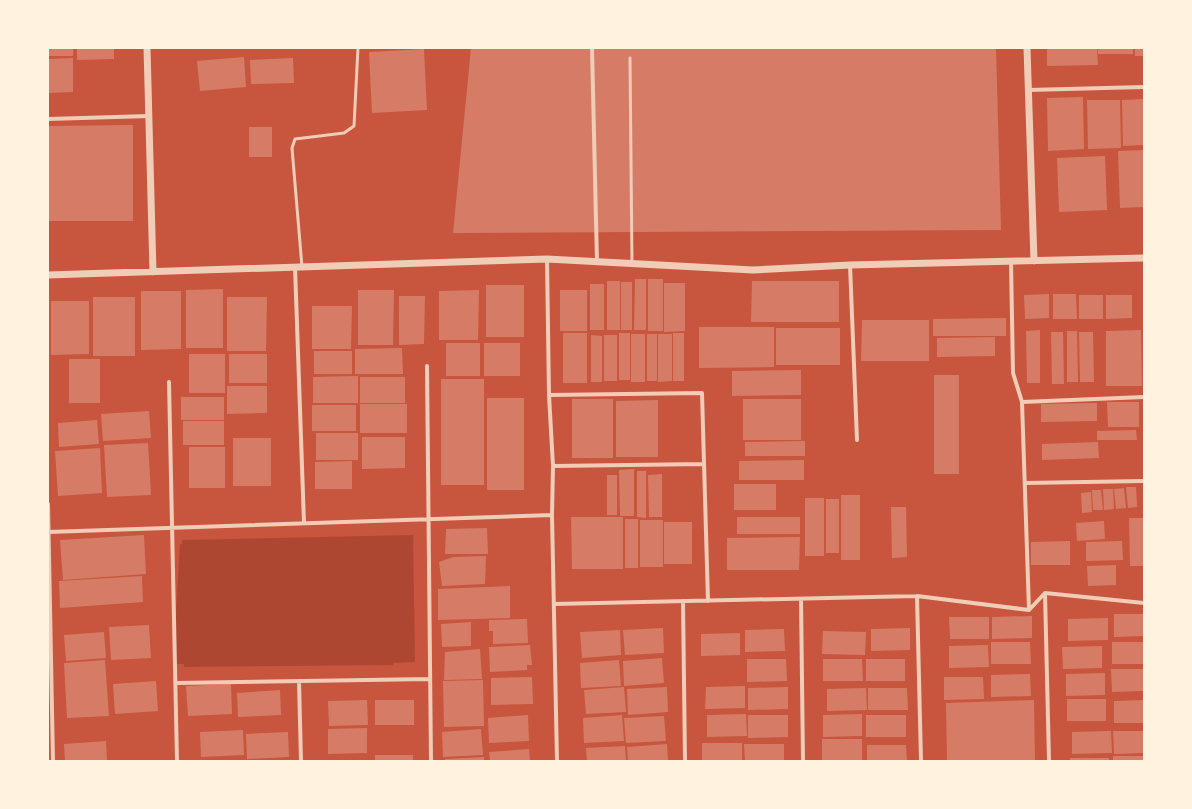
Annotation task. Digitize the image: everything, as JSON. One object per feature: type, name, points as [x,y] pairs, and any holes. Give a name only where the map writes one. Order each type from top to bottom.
[{"type":"street","points":[[147,48],[153,272]]},
{"type":"street","points":[[592,48],[597,262]]},
{"type":"street","points":[[1027,48],[1034,262]]},
{"type":"street","points":[[1028,90],[1144,87]]},
{"type":"street","points":[[48,119],[149,116]]},
{"type":"street","points":[[48,275],[547,259],[753,270],[850,265],[1034,262],[1144,258]]},
{"type":"street","points":[[547,259],[549,395],[553,466],[552,515],[557,761]]},
{"type":"street","points":[[1011,262],[1013,373],[1022,402],[1029,610]]},
{"type":"street","points":[[850,265],[857,440]]},
{"type":"street","points":[[298,267],[304,523]]},
{"type":"street","points":[[427,366],[430,761]]},
{"type":"street","points":[[169,382],[177,761]]},
{"type":"street","points":[[549,395],[702,393],[708,601]]},
{"type":"street","points":[[1022,402],[1144,397]]},
{"type":"street","points":[[553,466],[704,464]]},
{"type":"street","points":[[1025,483],[1144,482]]},
{"type":"street","points":[[48,504],[53,761]]},
{"type":"street","points":[[48,532],[552,515]]},
{"type":"street","points":[[1029,610],[1045,593]]},
{"type":"street","points":[[1045,593],[1144,604]]},
{"type":"street","points":[[1045,593],[1049,761]]},
{"type":"street","points":[[554,604],[917,596],[1029,610]]},
{"type":"street","points":[[917,596],[921,761]]},
{"type":"street","points":[[801,599],[803,761]]},
{"type":"street","points":[[683,601],[685,761]]},
{"type":"street","points":[[176,683],[430,679]]},
{"type":"street","points":[[299,681],[301,761]]},
{"type":"lane","points":[[298,267],[292,148],[296,139],[344,133],[354,126],[358,48]]},
{"type":"lane","points":[[630,58],[632,264]]},
{"type":"shaded area","points":[[413,535],[415,662],[393,663],[393,665],[184,667],[184,664],[173,664],[180,544],[182,544],[182,540]]},
{"type":"building","points":[[48,48],[73,48],[73,56],[48,56]]},
{"type":"building","points":[[77,48],[114,48],[114,59],[77,60]]},
{"type":"building","points":[[471,48],[996,48],[1001,230],[453,233]]},
{"type":"building","points":[[1047,48],[1097,48],[1098,65],[1047,66]]},
{"type":"building","points":[[1098,48],[1133,48],[1133,54],[1098,54]]},
{"type":"building","points":[[1135,48],[1144,48],[1144,56],[1135,56]]},
{"type":"building","points":[[424,49],[427,110],[372,113],[369,52]]},
{"type":"building","points":[[244,57],[246,87],[200,91],[197,61]]},
{"type":"building","points":[[73,58],[73,92],[48,93],[48,59]]},
{"type":"building","points":[[293,58],[294,83],[251,84],[250,60]]},
{"type":"building","points":[[1083,97],[1084,149],[1048,151],[1047,98]]},
{"type":"building","points":[[1144,99],[1144,145],[1123,146],[1122,100]]},
{"type":"building","points":[[1087,100],[1120,100],[1121,148],[1088,149]]},
{"type":"building","points":[[133,125],[133,221],[48,221],[48,126]]},
{"type":"building","points":[[249,127],[272,127],[272,157],[249,157]]},
{"type":"building","points":[[1144,150],[1144,207],[1120,208],[1118,151]]},
{"type":"building","points":[[1105,156],[1107,210],[1059,212],[1057,158]]},
{"type":"building","points":[[635,279],[646,279],[646,330],[634,330]]},
{"type":"building","points":[[648,279],[663,279],[663,331],[648,331]]},
{"type":"building","points":[[607,281],[620,281],[620,330],[607,330]]},
{"type":"building","points":[[752,281],[839,281],[839,322],[751,322]]},
{"type":"building","points":[[621,282],[632,282],[632,330],[621,330]]},
{"type":"building","points":[[664,283],[685,283],[685,331],[664,332]]},
{"type":"building","points":[[590,284],[604,284],[604,330],[590,330]]},
{"type":"building","points":[[486,285],[524,285],[524,337],[486,337]]},
{"type":"building","points":[[223,289],[223,348],[186,348],[186,290]]},
{"type":"building","points":[[358,290],[394,290],[393,345],[358,345]]},
{"type":"building","points":[[479,290],[478,340],[439,340],[439,291]]},
{"type":"building","points":[[560,290],[587,290],[587,331],[560,331]]},
{"type":"building","points":[[141,291],[181,291],[181,349],[141,350]]},
{"type":"building","points":[[1049,294],[1049,318],[1025,319],[1024,295]]},
{"type":"building","points":[[1053,294],[1076,294],[1077,319],[1053,319]]},
{"type":"building","points":[[1079,295],[1103,295],[1103,319],[1079,319]]},
{"type":"building","points":[[1106,295],[1132,295],[1132,318],[1106,319]]},
{"type":"building","points":[[399,296],[425,296],[424,344],[399,345]]},
{"type":"building","points":[[93,297],[135,297],[135,356],[93,356]]},
{"type":"building","points":[[227,297],[267,297],[266,351],[227,351]]},
{"type":"building","points":[[51,301],[89,301],[89,354],[51,355]]},
{"type":"building","points":[[312,306],[352,306],[351,349],[312,349]]},
{"type":"building","points":[[1006,318],[1006,336],[933,336],[933,319]]},
{"type":"building","points":[[862,320],[929,320],[929,361],[861,361]]},
{"type":"building","points":[[699,327],[774,327],[774,367],[699,368]]},
{"type":"building","points":[[776,328],[840,328],[840,365],[776,365]]},
{"type":"building","points":[[1040,330],[1040,383],[1027,383],[1026,331]]},
{"type":"building","points":[[1141,330],[1142,386],[1106,386],[1106,331]]},
{"type":"building","points":[[1067,331],[1077,331],[1078,382],[1067,382]]},
{"type":"building","points":[[1051,332],[1063,332],[1064,384],[1052,384]]},
{"type":"building","points":[[1079,332],[1093,332],[1094,382],[1080,382]]},
{"type":"building","points":[[563,333],[587,333],[587,383],[563,383]]},
{"type":"building","points":[[619,333],[630,333],[630,380],[619,380]]},
{"type":"building","points":[[673,333],[684,333],[684,381],[673,381]]},
{"type":"building","points":[[631,334],[645,334],[645,382],[631,382]]},
{"type":"building","points":[[647,334],[657,334],[657,381],[647,381]]},
{"type":"building","points":[[658,334],[672,334],[672,381],[658,382]]},
{"type":"building","points":[[591,335],[602,336],[602,382],[591,382]]},
{"type":"building","points":[[604,335],[617,335],[617,381],[604,381]]},
{"type":"building","points":[[995,337],[995,356],[937,357],[937,338]]},
{"type":"building","points":[[446,343],[480,343],[480,376],[446,376]]},
{"type":"building","points":[[484,343],[520,343],[520,376],[484,376]]},
{"type":"building","points":[[402,348],[403,374],[355,374],[355,349]]},
{"type":"building","points":[[314,351],[352,351],[352,374],[314,374]]},
{"type":"building","points":[[189,354],[225,354],[225,393],[189,393]]},
{"type":"building","points":[[229,354],[267,354],[267,383],[229,383]]},
{"type":"building","points":[[69,359],[100,359],[100,403],[69,403]]},
{"type":"building","points":[[801,370],[801,395],[732,396],[732,371]]},
{"type":"building","points":[[934,375],[959,375],[959,474],[934,474]]},
{"type":"building","points":[[358,376],[358,403],[313,403],[313,377]]},
{"type":"building","points":[[360,377],[405,377],[405,403],[360,403]]},
{"type":"building","points":[[441,379],[484,379],[484,485],[441,485]]},
{"type":"building","points":[[227,386],[267,386],[267,413],[227,414]]},
{"type":"building","points":[[181,397],[224,397],[224,420],[181,420]]},
{"type":"building","points":[[487,398],[524,398],[524,490],[487,490]]},
{"type":"building","points":[[572,399],[613,399],[613,458],[572,458]]},
{"type":"building","points":[[743,399],[801,399],[801,440],[743,440]]},
{"type":"building","points":[[658,400],[658,457],[616,457],[616,401]]},
{"type":"building","points":[[1107,402],[1139,402],[1139,427],[1108,427]]},
{"type":"building","points":[[1097,403],[1097,421],[1041,422],[1041,404]]},
{"type":"building","points":[[360,404],[407,404],[407,433],[360,433]]},
{"type":"building","points":[[312,405],[356,405],[356,431],[312,431]]},
{"type":"building","points":[[149,411],[151,438],[103,441],[101,414]]},
{"type":"building","points":[[97,420],[99,444],[59,447],[58,423]]},
{"type":"building","points":[[183,421],[224,421],[224,445],[183,445]]},
{"type":"building","points":[[1136,430],[1137,440],[1097,440],[1097,431]]},
{"type":"building","points":[[316,433],[358,433],[358,460],[316,460]]},
{"type":"building","points":[[362,437],[405,437],[405,468],[362,469]]},
{"type":"building","points":[[233,438],[271,438],[271,486],[233,486]]},
{"type":"building","points":[[805,441],[805,456],[745,456],[745,442]]},
{"type":"building","points":[[1098,442],[1099,458],[1042,460],[1042,444]]},
{"type":"building","points":[[148,443],[151,495],[107,497],[104,445]]},
{"type":"building","points":[[189,447],[225,447],[225,488],[189,488]]},
{"type":"building","points":[[100,448],[102,493],[58,496],[55,451]]},
{"type":"building","points":[[804,460],[804,480],[739,480],[739,461]]},
{"type":"building","points":[[352,461],[352,489],[315,489],[315,462]]},
{"type":"building","points":[[634,469],[634,516],[620,516],[619,470]]},
{"type":"building","points":[[637,471],[646,471],[646,518],[637,517]]},
{"type":"building","points":[[662,474],[662,517],[649,517],[648,475]]},
{"type":"building","points":[[607,475],[617,475],[617,515],[607,515]]},
{"type":"building","points":[[734,484],[776,484],[776,510],[734,510]]},
{"type":"building","points":[[1126,487],[1136,487],[1137,507],[1128,508]]},
{"type":"building","points":[[1124,488],[1126,508],[1116,509],[1114,489]]},
{"type":"building","points":[[1103,489],[1113,489],[1114,509],[1104,510]]},
{"type":"building","points":[[1092,490],[1101,490],[1103,510],[1093,510]]},
{"type":"building","points":[[1091,492],[1092,512],[1082,513],[1081,493]]},
{"type":"building","points":[[841,495],[860,495],[860,560],[841,560]]},
{"type":"building","points":[[805,498],[824,498],[824,556],[805,556]]},
{"type":"building","points":[[826,499],[839,499],[839,553],[826,553]]},
{"type":"building","points":[[891,507],[906,507],[907,557],[892,558]]},
{"type":"building","points":[[571,517],[623,517],[623,569],[572,569]]},
{"type":"building","points":[[737,517],[800,517],[800,534],[737,534]]},
{"type":"building","points":[[1129,518],[1144,518],[1144,566],[1130,566]]},
{"type":"building","points":[[625,519],[638,519],[638,568],[625,568]]},
{"type":"building","points":[[640,520],[663,520],[663,567],[640,567]]},
{"type":"building","points":[[1104,521],[1105,539],[1077,541],[1076,523]]},
{"type":"building","points":[[664,522],[692,522],[692,564],[664,564]]},
{"type":"building","points":[[487,528],[488,554],[445,554],[446,529]]},
{"type":"building","points":[[144,535],[146,574],[63,580],[60,540]]},
{"type":"building","points":[[800,537],[799,570],[727,570],[727,538]]},
{"type":"building","points":[[1070,541],[1070,565],[1031,565],[1031,542]]},
{"type":"building","points":[[1122,541],[1123,560],[1086,561],[1086,542]]},
{"type":"building","points":[[486,556],[485,584],[442,586],[439,562],[453,557]]},
{"type":"building","points":[[1116,565],[1116,585],[1088,586],[1087,566]]},
{"type":"building","points":[[142,576],[143,602],[60,608],[59,581]]},
{"type":"building","points":[[510,586],[510,618],[438,620],[438,589]]},
{"type":"building","points":[[1114,614],[1144,614],[1144,636],[1114,637]]},
{"type":"building","points":[[1032,616],[1032,638],[992,639],[992,617]]},
{"type":"building","points":[[949,617],[989,617],[989,639],[950,639]]},
{"type":"building","points":[[1108,618],[1108,640],[1068,641],[1068,619]]},
{"type":"building","points":[[527,619],[528,643],[493,644],[493,631],[489,631],[489,620]]},
{"type":"building","points":[[471,622],[471,646],[442,647],[441,624]]},
{"type":"building","points":[[149,625],[151,658],[111,660],[109,627]]},
{"type":"building","points":[[663,628],[664,653],[625,655],[623,630]]},
{"type":"building","points":[[910,628],[910,650],[871,651],[871,629]]},
{"type":"building","points":[[784,629],[785,651],[745,652],[745,630]]},
{"type":"building","points":[[620,630],[621,655],[582,658],[580,632]]},
{"type":"building","points":[[823,631],[866,632],[865,655],[822,654]]},
{"type":"building","points":[[104,632],[106,658],[66,661],[64,635]]},
{"type":"building","points":[[740,633],[740,655],[701,656],[701,634]]},
{"type":"building","points":[[991,642],[1030,642],[1031,664],[991,664]]},
{"type":"building","points":[[1112,642],[1144,642],[1144,664],[1112,664]]},
{"type":"building","points":[[530,645],[532,665],[527,665],[527,670],[490,672],[489,647]]},
{"type":"building","points":[[988,645],[989,667],[949,668],[949,646]]},
{"type":"building","points":[[1102,646],[1102,668],[1063,669],[1062,647]]},
{"type":"building","points":[[480,649],[482,679],[444,680],[445,652]]},
{"type":"building","points":[[662,658],[664,683],[624,686],[623,661]]},
{"type":"building","points":[[747,659],[786,659],[787,681],[747,682]]},
{"type":"building","points":[[823,659],[862,659],[863,681],[823,681]]},
{"type":"building","points":[[866,659],[905,659],[905,681],[866,681]]},
{"type":"building","points":[[105,660],[109,716],[67,718],[64,663]]},
{"type":"building","points":[[619,660],[621,686],[581,688],[580,663]]},
{"type":"building","points":[[1111,669],[1144,669],[1144,691],[1112,692]]},
{"type":"building","points":[[1105,673],[1105,695],[1066,696],[1066,674]]},
{"type":"building","points":[[1030,674],[1031,696],[991,697],[991,675]]},
{"type":"building","points":[[532,677],[533,704],[491,705],[491,678]]},
{"type":"building","points":[[944,677],[983,677],[984,699],[944,700]]},
{"type":"building","points":[[483,680],[484,726],[444,727],[443,681]]},
{"type":"building","points":[[156,681],[158,711],[115,714],[113,684]]},
{"type":"building","points":[[231,684],[232,714],[188,716],[186,686]]},
{"type":"building","points":[[745,686],[745,708],[705,709],[706,687]]},
{"type":"building","points":[[624,687],[626,712],[586,714],[584,690]]},
{"type":"building","points":[[667,687],[668,712],[628,715],[627,689]]},
{"type":"building","points":[[788,687],[788,709],[748,710],[748,688]]},
{"type":"building","points":[[866,688],[867,710],[827,711],[827,689]]},
{"type":"building","points":[[868,688],[907,688],[908,710],[868,710]]},
{"type":"building","points":[[280,690],[281,715],[238,717],[237,693]]},
{"type":"building","points":[[1067,699],[1106,699],[1106,721],[1067,721]]},
{"type":"building","points":[[367,700],[368,725],[329,726],[328,701]]},
{"type":"building","points":[[375,700],[414,700],[414,725],[375,725]]},
{"type":"building","points":[[1034,700],[1035,761],[947,761],[946,703]]},
{"type":"building","points":[[1144,700],[1144,723],[1114,723],[1114,701]]},
{"type":"building","points":[[746,714],[747,736],[707,737],[707,715]]},
{"type":"building","points":[[862,714],[862,736],[823,737],[823,715]]},
{"type":"building","points":[[528,715],[529,741],[489,743],[488,718]]},
{"type":"building","points":[[622,715],[624,741],[584,743],[583,718]]},
{"type":"building","points":[[748,715],[788,715],[788,737],[748,738]]},
{"type":"building","points":[[866,715],[906,715],[906,737],[866,737]]},
{"type":"building","points":[[664,716],[666,741],[626,743],[624,718]]},
{"type":"building","points":[[367,728],[367,753],[328,754],[328,729]]},
{"type":"building","points":[[481,729],[483,755],[443,757],[442,732]]},
{"type":"building","points":[[243,730],[244,755],[201,757],[200,732]]},
{"type":"building","points":[[1111,731],[1112,753],[1072,754],[1072,732]]},
{"type":"building","points":[[1113,731],[1144,731],[1144,753],[1114,754]]},
{"type":"building","points":[[288,732],[289,757],[247,759],[246,734]]},
{"type":"building","points":[[822,739],[862,739],[862,761],[822,761]]},
{"type":"building","points":[[106,741],[107,761],[65,761],[64,744]]},
{"type":"building","points":[[702,743],[742,743],[742,761],[702,761]]},
{"type":"building","points":[[667,744],[668,761],[628,761],[627,747]]},
{"type":"building","points":[[744,744],[784,744],[784,761],[745,761]]},
{"type":"building","points":[[867,745],[906,745],[907,761],[867,761]]},
{"type":"building","points":[[625,746],[626,761],[587,761],[586,748]]},
{"type":"building","points":[[529,749],[530,761],[490,761],[489,752]]},
{"type":"building","points":[[375,755],[413,755],[413,761],[375,761]]},
{"type":"building","points":[[1113,756],[1144,756],[1144,761],[1113,761]]},
{"type":"building","points":[[484,757],[484,761],[445,761],[445,759]]},
{"type":"building","points":[[1070,758],[1109,758],[1109,761],[1070,761]]}]
